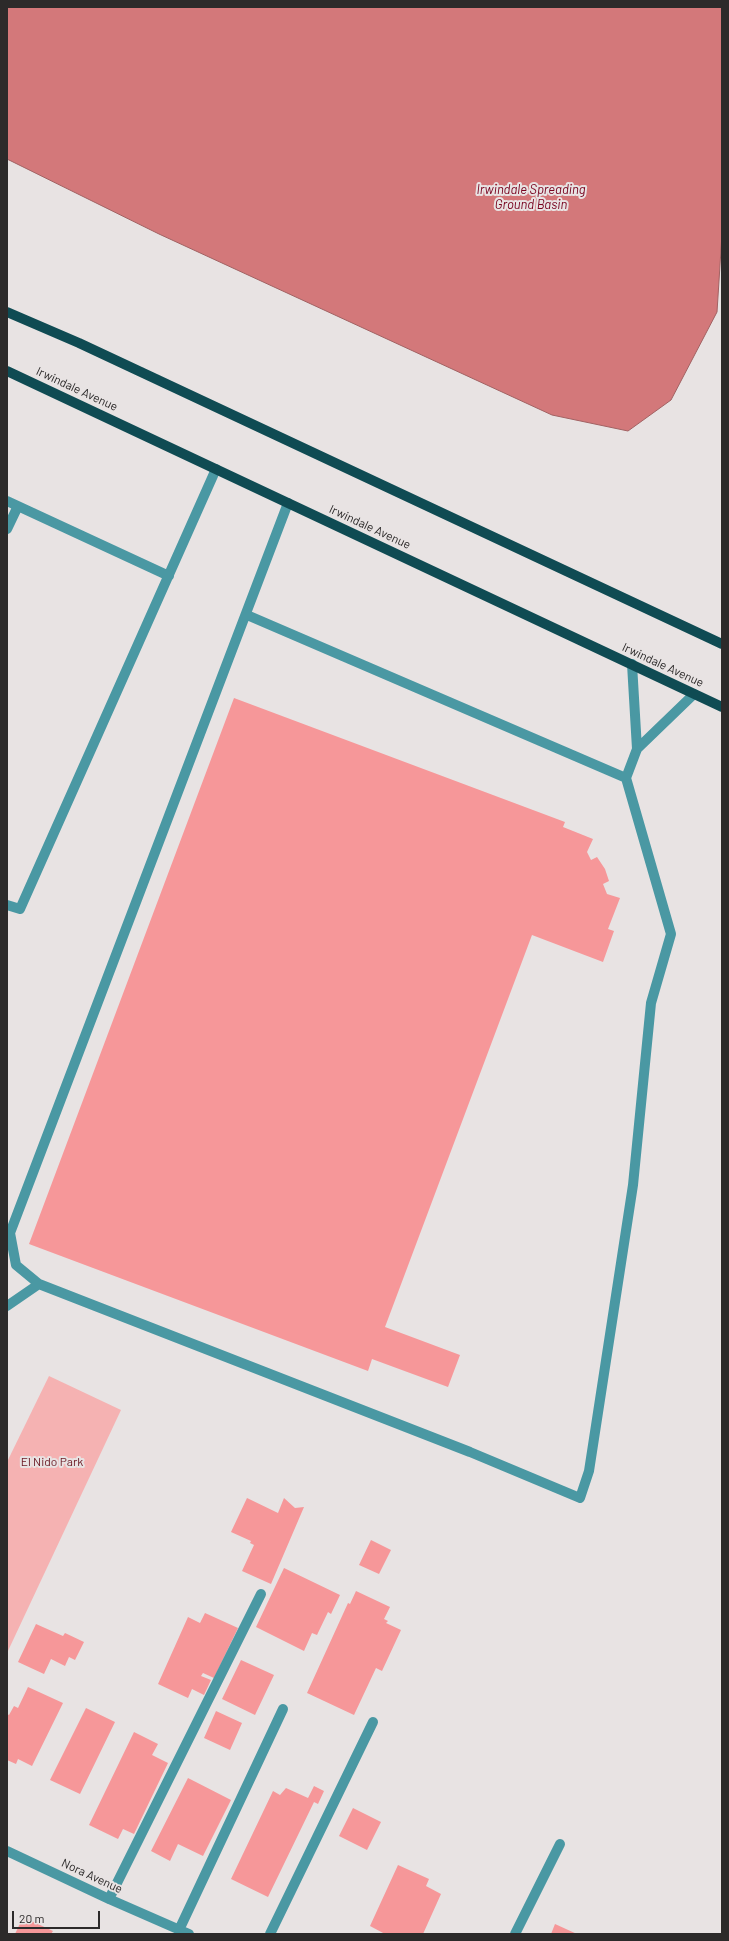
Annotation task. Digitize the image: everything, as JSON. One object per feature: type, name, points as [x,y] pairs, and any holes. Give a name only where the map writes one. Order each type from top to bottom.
[{"type":"main road","points":[[7,312],[87,346],[722,644]]},
{"type":"main road","name":"Irwindale Avenue","points":[[7,371],[722,707]]},
{"type":"street","points":[[7,905],[20,909],[216,468]]},
{"type":"street","points":[[7,501],[169,576]]},
{"type":"street","points":[[288,503],[247,615],[10,1233],[16,1265],[39,1284],[470,1452],[580,1498],[589,1471],[633,1185],[651,1003],[671,934],[626,778],[637,749],[632,664]]},
{"type":"street","points":[[7,529],[18,506]]},
{"type":"street","points":[[247,615],[626,778]]},
{"type":"street","points":[[637,749],[694,694]]},
{"type":"street","points":[[7,1306],[39,1284]]},
{"type":"street","points":[[109,1899],[261,1594]]},
{"type":"street","points":[[184,1932],[283,1709]]},
{"type":"street","points":[[270,1934],[374,1722]]},
{"type":"street","points":[[515,1934],[560,1844]]},
{"type":"street","name":"Nora Avenue","points":[[7,1851],[109,1899],[184,1932]]},
{"type":"green space","name":"El Nido Park","points":[[49,1376],[121,1410],[7,1653],[7,1462]]},
{"type":"water","name":"Irwindale Spreading Ground Basin","points":[[7,7],[722,7],[722,234],[717,312],[671,400],[628,431],[552,415],[159,234],[7,159]]},
{"type":"building","points":[[234,698],[565,822],[563,827],[593,839],[587,852],[591,860],[597,857],[605,869],[609,881],[603,884],[607,894],[620,898],[608,929],[614,931],[603,962],[532,935],[385,1327],[460,1355],[448,1387],[372,1359],[368,1371],[29,1244]]},
{"type":"building","points":[[247,1498],[278,1513],[284,1498],[295,1508],[304,1507],[271,1584],[242,1571],[254,1545],[250,1543],[251,1541],[231,1532]]},
{"type":"building","points":[[371,1540],[391,1550],[379,1574],[359,1565]]},
{"type":"building","points":[[284,1568],[340,1595],[331,1614],[328,1612],[317,1635],[312,1633],[304,1651],[256,1627]]},
{"type":"building","points":[[356,1591],[390,1607],[384,1619],[388,1621],[386,1623],[401,1630],[382,1671],[376,1668],[354,1715],[307,1693],[348,1603],[350,1604]]},
{"type":"building","points":[[205,1613],[238,1628],[214,1678],[203,1673],[201,1676],[211,1680],[204,1695],[192,1689],[188,1698],[158,1684],[188,1617],[200,1623]]},
{"type":"building","points":[[36,1624],[63,1636],[65,1633],[84,1642],[75,1660],[69,1657],[65,1666],[51,1659],[44,1674],[18,1662]]},
{"type":"building","points":[[241,1660],[274,1675],[255,1715],[222,1699]]},
{"type":"building","points":[[28,1687],[63,1703],[32,1766],[18,1759],[16,1764],[7,1760],[7,1714],[9,1715],[14,1706],[18,1708]]},
{"type":"building","points":[[86,1708],[115,1722],[80,1794],[50,1780]]},
{"type":"building","points":[[216,1711],[242,1723],[230,1750],[204,1738]]},
{"type":"building","points":[[134,1732],[158,1744],[152,1755],[168,1763],[134,1834],[123,1829],[118,1839],[89,1825]]},
{"type":"building","points":[[188,1778],[231,1800],[203,1856],[178,1844],[170,1861],[151,1851]]},
{"type":"building","points":[[314,1786],[324,1791],[318,1804],[314,1802],[268,1897],[231,1879],[273,1791],[280,1795],[286,1788],[308,1798]]},
{"type":"building","points":[[353,1808],[381,1822],[367,1850],[339,1836]]},
{"type":"building","points":[[398,1865],[429,1879],[426,1886],[441,1894],[423,1934],[385,1934],[370,1926]]},
{"type":"building","points":[[23,1917],[53,1931],[51,1934],[15,1934]]},
{"type":"building","points":[[555,1924],[577,1934],[551,1934]]}]
